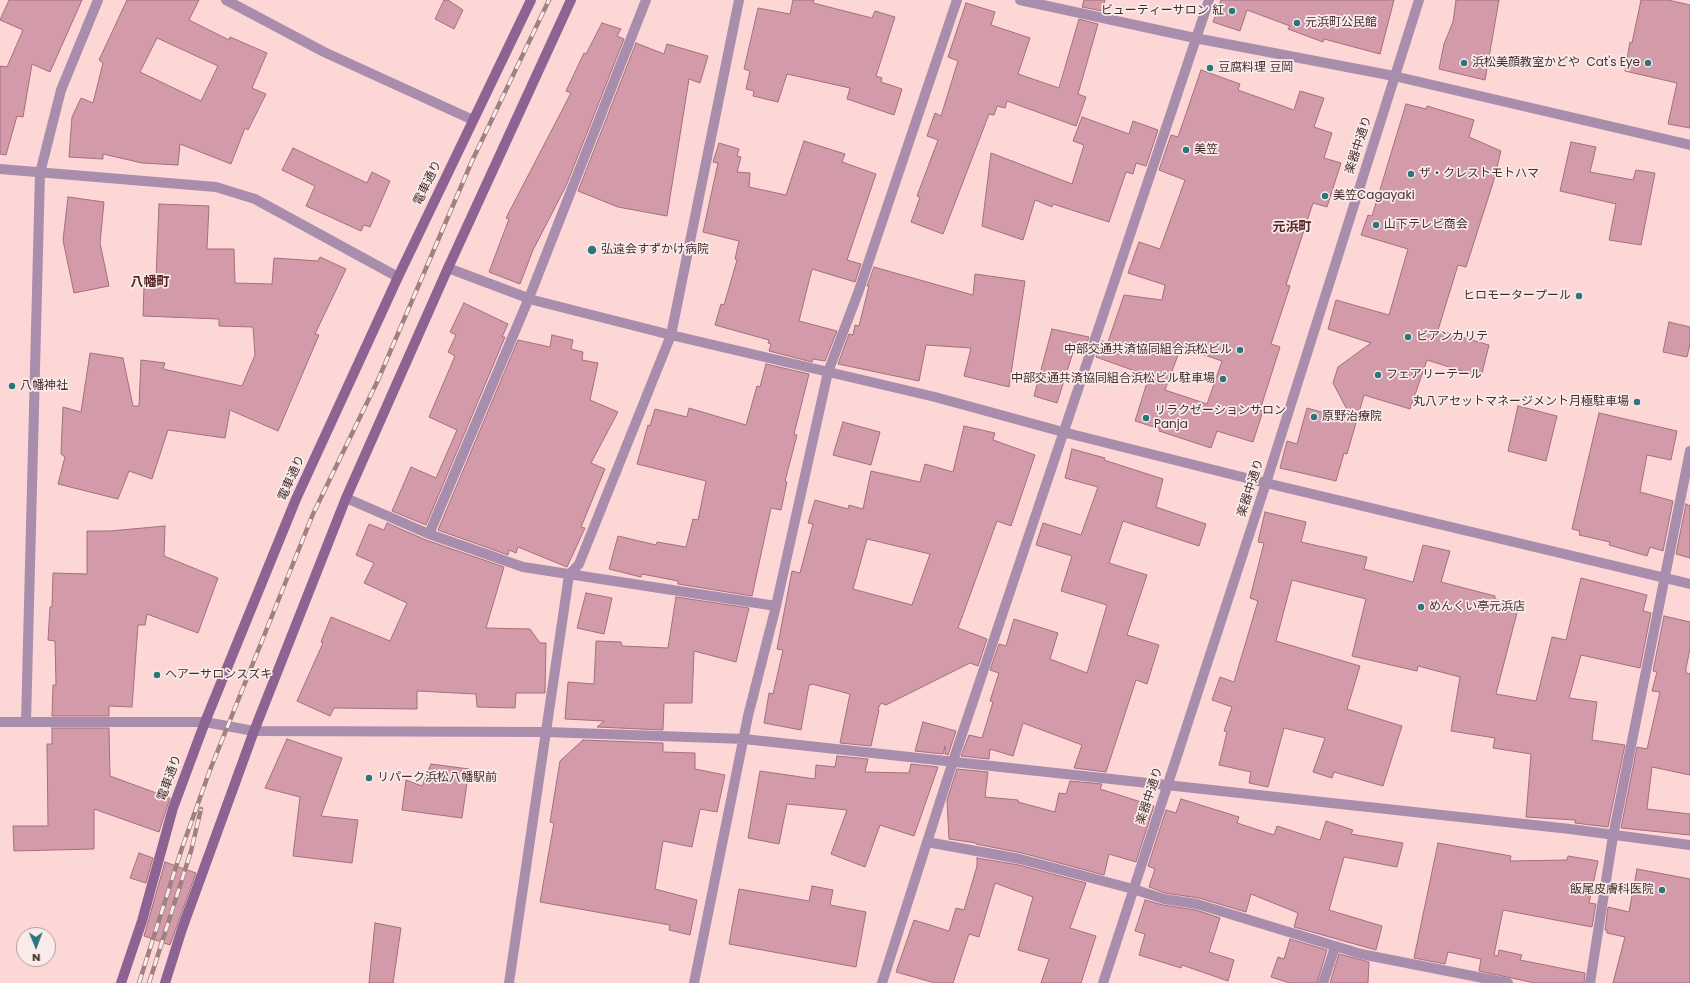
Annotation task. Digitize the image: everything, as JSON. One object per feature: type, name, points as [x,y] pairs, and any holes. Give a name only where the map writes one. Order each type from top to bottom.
[{"type":"street","points":[[26,722],[40,173],[61,90],[98,0]]},
{"type":"street","points":[[226,0],[324,52],[473,120]]},
{"type":"street","name":"電車通り","points":[[121,983],[142,921],[173,808],[205,722],[296,499],[398,276],[531,0]]},
{"type":"street","points":[[165,983],[182,929],[254,731],[346,498],[448,268],[571,0]]},
{"type":"street","points":[[429,534],[529,298],[646,0]]},
{"type":"street","points":[[509,983],[569,575],[579,564],[671,335],[739,0]]},
{"type":"street","points":[[694,983],[748,716],[776,606],[828,372],[858,293],[957,0]]},
{"type":"street","points":[[1020,0],[1195,38],[1394,76],[1690,145]]},
{"type":"street","points":[[882,983],[953,761],[1209,0]]},
{"type":"street","name":"楽器中通り","points":[[1103,983],[1266,483],[1419,0]]},
{"type":"street","points":[[0,169],[216,187],[255,199],[398,276]]},
{"type":"street","points":[[448,268],[529,298],[671,335],[936,398],[1063,432],[1266,483],[1690,584]]},
{"type":"street","points":[[1590,983],[1613,836],[1690,451]]},
{"type":"street","points":[[346,498],[429,534],[523,566],[569,575],[776,606]]},
{"type":"street","points":[[0,722],[205,722],[254,731],[546,732],[744,739],[1570,828],[1613,836],[1690,845]]},
{"type":"street","points":[[927,842],[1020,859],[1133,889],[1164,899],[1197,904],[1335,947],[1508,983]]},
{"type":"street","points":[[1323,983],[1335,947]]},
{"type":"building","points":[[9,0],[82,0],[50,72],[32,64],[23,117],[17,116],[6,155],[0,154],[0,66],[7,67],[23,30],[0,20]]},
{"type":"building","points":[[127,0],[199,0],[189,20],[229,40],[230,37],[267,53],[252,88],[266,94],[248,130],[245,128],[231,164],[180,144],[178,165],[142,163],[103,154],[103,159],[69,157],[72,117],[81,98],[93,103],[103,63],[99,60]],"holes":[[[157,38],[218,66],[201,101],[140,72]]]},
{"type":"building","points":[[444,0],[448,0],[463,10],[454,29],[435,19]]},
{"type":"building","points":[[793,0],[814,0],[813,3],[872,18],[875,11],[895,17],[876,76],[882,78],[881,82],[902,89],[894,115],[847,99],[850,88],[787,74],[778,102],[753,96],[754,91],[746,89],[750,71],[744,69],[758,8],[790,14]]},
{"type":"building","points":[[1084,0],[1105,0],[1102,11],[1082,7]]},
{"type":"building","points":[[1221,0],[1394,0],[1380,54],[1324,39],[1323,42],[1288,29],[1290,26],[1247,10],[1240,31],[1213,22]]},
{"type":"building","points":[[1456,0],[1499,0],[1485,80],[1439,69],[1444,44],[1453,22]]},
{"type":"building","points":[[1641,0],[1668,0],[1690,5],[1690,128],[1668,124],[1677,83],[1625,71],[1630,42],[1632,43]]},
{"type":"building","points":[[966,3],[995,12],[991,25],[1030,38],[1018,74],[1059,88],[1079,19],[1098,24],[1078,94],[1086,97],[1076,126],[1007,101],[1005,108],[997,106],[994,115],[989,114],[943,234],[911,222],[920,197],[917,196],[938,140],[927,136],[935,113],[941,116],[958,61],[948,57]]},
{"type":"building","points":[[602,23],[621,29],[617,36],[624,39],[566,186],[533,250],[520,284],[489,272],[509,219],[506,218],[571,93],[566,91],[584,53],[586,54]]},
{"type":"building","points":[[636,43],[664,54],[667,44],[708,56],[700,83],[689,79],[667,216],[618,207],[578,191]]},
{"type":"building","points":[[1201,70],[1240,84],[1238,90],[1294,110],[1300,91],[1324,98],[1314,127],[1332,133],[1324,158],[1341,163],[1327,207],[1313,203],[1286,285],[1290,286],[1271,344],[1280,347],[1260,410],[1263,411],[1253,442],[1217,431],[1211,448],[1159,431],[1160,429],[1135,421],[1149,376],[1096,357],[1101,341],[1108,342],[1124,295],[1162,300],[1165,285],[1128,273],[1139,242],[1160,249],[1185,180],[1159,170],[1171,135],[1178,137]],"holes":[[[1181,347],[1222,361],[1207,404],[1165,390]]]},
{"type":"building","points":[[1406,104],[1426,109],[1427,106],[1474,120],[1469,137],[1501,151],[1493,183],[1466,267],[1458,265],[1438,330],[1489,345],[1481,377],[1427,360],[1410,409],[1364,395],[1347,454],[1344,453],[1336,481],[1280,468],[1287,441],[1297,444],[1307,408],[1353,421],[1333,383],[1338,367],[1371,343],[1328,329],[1336,300],[1389,315],[1408,249],[1361,235],[1368,215],[1372,216]]},
{"type":"building","points":[[1082,117],[1129,134],[1133,121],[1158,130],[1146,166],[1136,163],[1133,174],[1126,172],[1109,222],[1053,204],[1052,207],[1035,200],[1023,240],[982,226],[991,153],[1072,184],[1084,145],[1073,141]]},
{"type":"building","points":[[804,141],[845,154],[842,162],[876,174],[847,260],[861,264],[855,282],[812,269],[799,321],[837,331],[825,361],[813,359],[812,362],[769,351],[771,344],[768,343],[769,340],[715,325],[721,304],[724,305],[737,260],[735,259],[739,241],[703,232],[718,163],[713,162],[719,143],[739,149],[737,156],[741,157],[737,172],[750,173],[749,187],[786,195]]},
{"type":"building","points":[[1571,142],[1596,147],[1590,172],[1633,180],[1636,170],[1655,173],[1641,245],[1609,240],[1616,204],[1560,191]]},
{"type":"building","points":[[293,148],[367,183],[372,172],[390,181],[370,227],[364,225],[361,231],[306,206],[315,186],[282,170]]},
{"type":"building","points":[[68,197],[104,202],[100,243],[109,286],[74,293],[63,240]]},
{"type":"building","points":[[159,204],[209,206],[207,249],[234,249],[235,283],[272,284],[274,258],[318,261],[320,257],[346,269],[315,334],[319,335],[278,431],[230,410],[225,438],[168,430],[152,479],[129,471],[118,499],[58,484],[65,457],[61,454],[63,407],[81,412],[90,353],[123,358],[133,406],[139,406],[141,360],[165,363],[163,369],[242,386],[255,355],[253,327],[219,326],[219,319],[143,316],[144,286],[151,286],[152,278],[156,278]]},
{"type":"building","points":[[874,267],[973,295],[975,274],[1025,281],[1009,387],[964,376],[971,348],[926,345],[919,381],[838,364],[849,334],[853,335],[855,325],[859,326],[869,286],[867,286]]},
{"type":"building","points":[[464,303],[508,324],[502,337],[505,337],[426,525],[392,511],[411,467],[436,478],[457,430],[429,417],[455,356],[448,352],[456,335],[450,332]]},
{"type":"building","points":[[1669,322],[1690,327],[1690,344],[1687,357],[1663,352]]},
{"type":"building","points":[[1052,329],[1089,337],[1083,353],[1074,349],[1057,403],[1034,396]]},
{"type":"building","points":[[552,335],[573,340],[571,349],[583,352],[582,360],[598,363],[590,400],[618,412],[591,463],[605,469],[581,527],[585,528],[567,567],[518,547],[516,553],[509,550],[508,555],[438,530],[518,340],[550,347]]},
{"type":"building","points":[[766,364],[809,374],[794,434],[797,435],[785,481],[787,482],[781,510],[771,508],[752,596],[678,584],[678,581],[642,574],[641,577],[609,569],[618,536],[656,545],[657,542],[686,547],[693,519],[698,520],[706,481],[637,464],[648,425],[650,426],[655,409],[687,417],[689,408],[746,425],[757,386],[760,387]]},
{"type":"building","points":[[1518,406],[1557,416],[1546,461],[1508,451]]},
{"type":"building","points":[[1599,413],[1677,431],[1671,460],[1647,455],[1640,492],[1673,501],[1663,551],[1650,547],[1647,556],[1609,545],[1610,542],[1579,535],[1580,531],[1572,529]]},
{"type":"building","points":[[843,422],[880,432],[871,465],[833,455]]},
{"type":"building","points":[[964,426],[995,433],[993,440],[1035,455],[1011,526],[997,521],[958,628],[987,639],[978,666],[970,663],[886,705],[881,703],[878,709],[871,746],[840,743],[850,694],[812,684],[809,685],[801,730],[764,723],[769,693],[773,694],[783,650],[777,649],[792,571],[800,573],[813,524],[808,523],[815,500],[848,509],[849,505],[863,509],[871,471],[920,482],[925,464],[953,472]],"holes":[[[867,539],[930,554],[912,605],[853,589]]]},
{"type":"building","points":[[1072,449],[1105,458],[1104,460],[1163,479],[1156,507],[1206,524],[1199,546],[1123,521],[1109,563],[1147,575],[1127,635],[1159,645],[1147,684],[1136,680],[1106,772],[1074,768],[1082,745],[1023,723],[1013,756],[990,749],[989,759],[961,756],[969,735],[982,738],[993,702],[990,701],[999,673],[990,670],[999,644],[1006,646],[1014,619],[1058,633],[1050,659],[1087,673],[1107,605],[1061,591],[1072,556],[1036,545],[1043,523],[1081,535],[1098,487],[1065,478]]},
{"type":"building","points":[[1686,504],[1690,506],[1690,558],[1676,554]]},
{"type":"building","points":[[1265,512],[1306,522],[1301,542],[1367,557],[1364,569],[1413,582],[1423,545],[1450,551],[1441,582],[1495,596],[1495,599],[1519,605],[1496,694],[1536,701],[1552,637],[1566,640],[1581,578],[1647,595],[1643,611],[1651,613],[1640,668],[1581,655],[1569,698],[1597,702],[1592,740],[1625,745],[1608,827],[1575,823],[1575,820],[1526,817],[1531,754],[1493,748],[1495,738],[1451,731],[1460,677],[1418,666],[1417,671],[1352,656],[1366,599],[1292,580],[1276,641],[1360,666],[1347,709],[1402,726],[1383,786],[1334,772],[1332,778],[1313,772],[1325,738],[1284,728],[1268,787],[1249,783],[1251,772],[1219,765],[1227,732],[1224,731],[1232,707],[1212,700],[1220,677],[1234,682],[1258,601],[1250,598],[1264,543],[1258,542]]},
{"type":"building","points":[[387,523],[426,540],[504,567],[486,628],[530,629],[540,643],[546,643],[545,693],[516,693],[515,708],[477,707],[476,694],[417,691],[417,709],[334,708],[330,716],[297,701],[323,643],[321,642],[331,617],[390,641],[407,603],[364,583],[374,563],[356,555],[369,524],[384,530]]},
{"type":"building","points":[[165,526],[164,556],[218,578],[198,633],[147,614],[145,625],[138,625],[132,707],[109,706],[109,716],[52,716],[53,685],[56,685],[55,641],[48,640],[50,607],[52,607],[53,573],[87,574],[87,531],[110,531]]},
{"type":"building","points":[[586,593],[612,598],[604,634],[577,628]]},
{"type":"building","points":[[676,597],[749,608],[736,662],[694,651],[692,703],[664,703],[663,730],[597,727],[604,721],[565,719],[568,682],[594,684],[596,641],[621,642],[622,646],[668,648]]},
{"type":"building","points":[[1664,616],[1690,622],[1690,649],[1686,673],[1690,674],[1690,775],[1652,767],[1647,809],[1690,814],[1690,835],[1621,828],[1637,747],[1647,749],[1660,692],[1652,691],[1657,672],[1653,671]]},
{"type":"building","points":[[923,722],[956,731],[948,755],[945,754],[945,746],[943,754],[915,751]]},
{"type":"building","points":[[52,728],[109,728],[110,776],[170,798],[159,832],[94,809],[94,849],[14,851],[13,826],[48,826],[47,744],[52,744]]},
{"type":"building","points":[[287,739],[342,758],[321,816],[358,820],[352,863],[293,856],[300,797],[265,788]]},
{"type":"building","points":[[583,740],[663,743],[663,752],[695,753],[695,769],[725,775],[717,812],[700,809],[692,847],[663,841],[655,889],[697,900],[690,935],[669,930],[670,925],[540,902],[554,823],[550,822],[560,761]]},
{"type":"building","points":[[837,756],[868,759],[865,772],[909,773],[911,764],[938,767],[914,836],[880,825],[865,867],[831,854],[847,810],[787,804],[779,844],[748,838],[760,771],[815,779],[816,765],[835,767]]},
{"type":"building","points":[[431,764],[469,769],[462,818],[402,810],[406,780],[422,786]]},
{"type":"building","points":[[957,769],[988,772],[985,797],[1018,800],[1018,802],[1055,812],[1059,793],[1066,794],[1070,781],[1102,784],[1100,789],[1154,806],[1136,862],[1109,854],[1104,875],[1022,853],[949,839],[947,800]]},
{"type":"building","points":[[1181,799],[1239,817],[1237,823],[1274,835],[1277,826],[1320,840],[1326,821],[1353,830],[1351,834],[1403,843],[1397,867],[1344,857],[1329,910],[1382,926],[1376,950],[1294,927],[1298,913],[1251,894],[1246,912],[1199,898],[1165,893],[1149,887],[1155,869],[1148,866],[1166,810],[1176,813]]},
{"type":"building","points":[[1438,843],[1511,856],[1510,861],[1567,860],[1568,856],[1598,861],[1589,903],[1596,904],[1592,927],[1503,910],[1494,955],[1498,956],[1499,950],[1522,955],[1520,960],[1585,973],[1584,983],[1535,983],[1479,971],[1481,959],[1448,952],[1445,964],[1414,958]]},
{"type":"building","points":[[139,853],[153,858],[146,883],[130,878]]},
{"type":"building","points":[[977,858],[1019,865],[1086,883],[1070,928],[1096,936],[1081,983],[1041,983],[1049,959],[1018,950],[1033,897],[995,883],[979,937],[969,934],[953,983],[935,983],[896,972],[914,920],[949,931],[956,908],[964,910],[977,866]]},
{"type":"building","points":[[165,862],[196,873],[170,945],[144,936]]},
{"type":"building","points":[[1637,869],[1690,879],[1690,983],[1613,983],[1625,937],[1607,933],[1607,930],[1605,930],[1608,907],[1629,912]]},
{"type":"building","points":[[812,886],[833,890],[830,905],[866,912],[856,967],[729,944],[739,889],[809,901]]},
{"type":"building","points":[[1145,900],[1163,905],[1196,910],[1220,918],[1209,952],[1234,960],[1228,981],[1182,965],[1181,968],[1139,955],[1145,934],[1135,931]]},
{"type":"building","points":[[375,923],[401,928],[393,983],[369,983]]},
{"type":"building","points":[[1290,939],[1327,950],[1317,983],[1290,983],[1271,977],[1278,957],[1284,959]]},
{"type":"building","points":[[1339,954],[1369,962],[1368,983],[1330,983]]},
{"type":"railway","points":[[139,983],[182,848],[210,770],[313,514],[378,380],[472,161],[549,0]]},
{"type":"railway","points":[[149,983],[191,851],[201,809]]},
{"type":"place","name":"ビューティーサロン 紅","points":[[1232,11]]},
{"type":"place","name":"元浜町公民館","points":[[1297,23]]},
{"type":"place","name":"浜松美顔教室かどや","points":[[1464,63]]},
{"type":"place","name":"Cat's Eye","points":[[1648,63]]},
{"type":"place","name":"豆腐料理 豆岡","points":[[1210,68]]},
{"type":"place","name":"美笠","points":[[1186,150]]},
{"type":"place","name":"ザ・クレストモトハマ","points":[[1411,174]]},
{"type":"place","name":"美笠Cagayaki","points":[[1325,196]]},
{"type":"place","name":"山下テレビ商会","points":[[1376,225]]},
{"type":"place","name":"弘遠会すずかけ病院","points":[[592,250]]},
{"type":"place","name":"ヒロモータープール","points":[[1579,296]]},
{"type":"place","name":"ビアンカリテ","points":[[1408,337]]},
{"type":"place","name":"中部交通共済協同組合浜松ビル","points":[[1240,350]]},
{"type":"place","name":"フェアリーテール","points":[[1378,375]]},
{"type":"place","name":"中部交通共済協同組合浜松ビル駐車場","points":[[1223,379]]},
{"type":"place","name":"八幡神社","points":[[12,386]]},
{"type":"place","name":"丸八アセットマネージメント月極駐車場","points":[[1637,402]]},
{"type":"place","name":"原野治療院","points":[[1314,417]]},
{"type":"place","name":"リラクゼーションサロン Panja","points":[[1146,418]]},
{"type":"place","name":"めんくい亭元浜店","points":[[1421,607]]},
{"type":"place","name":"ヘアーサロンスズキ","points":[[157,675]]},
{"type":"place","name":"リパーク浜松八幡駅前","points":[[369,778]]},
{"type":"place","name":"飯尾皮膚科医院","points":[[1662,890]]},
{"type":"district","name":"元浜町","points":[[1292,228]]},
{"type":"district","name":"八幡町","points":[[150,283]]}]
